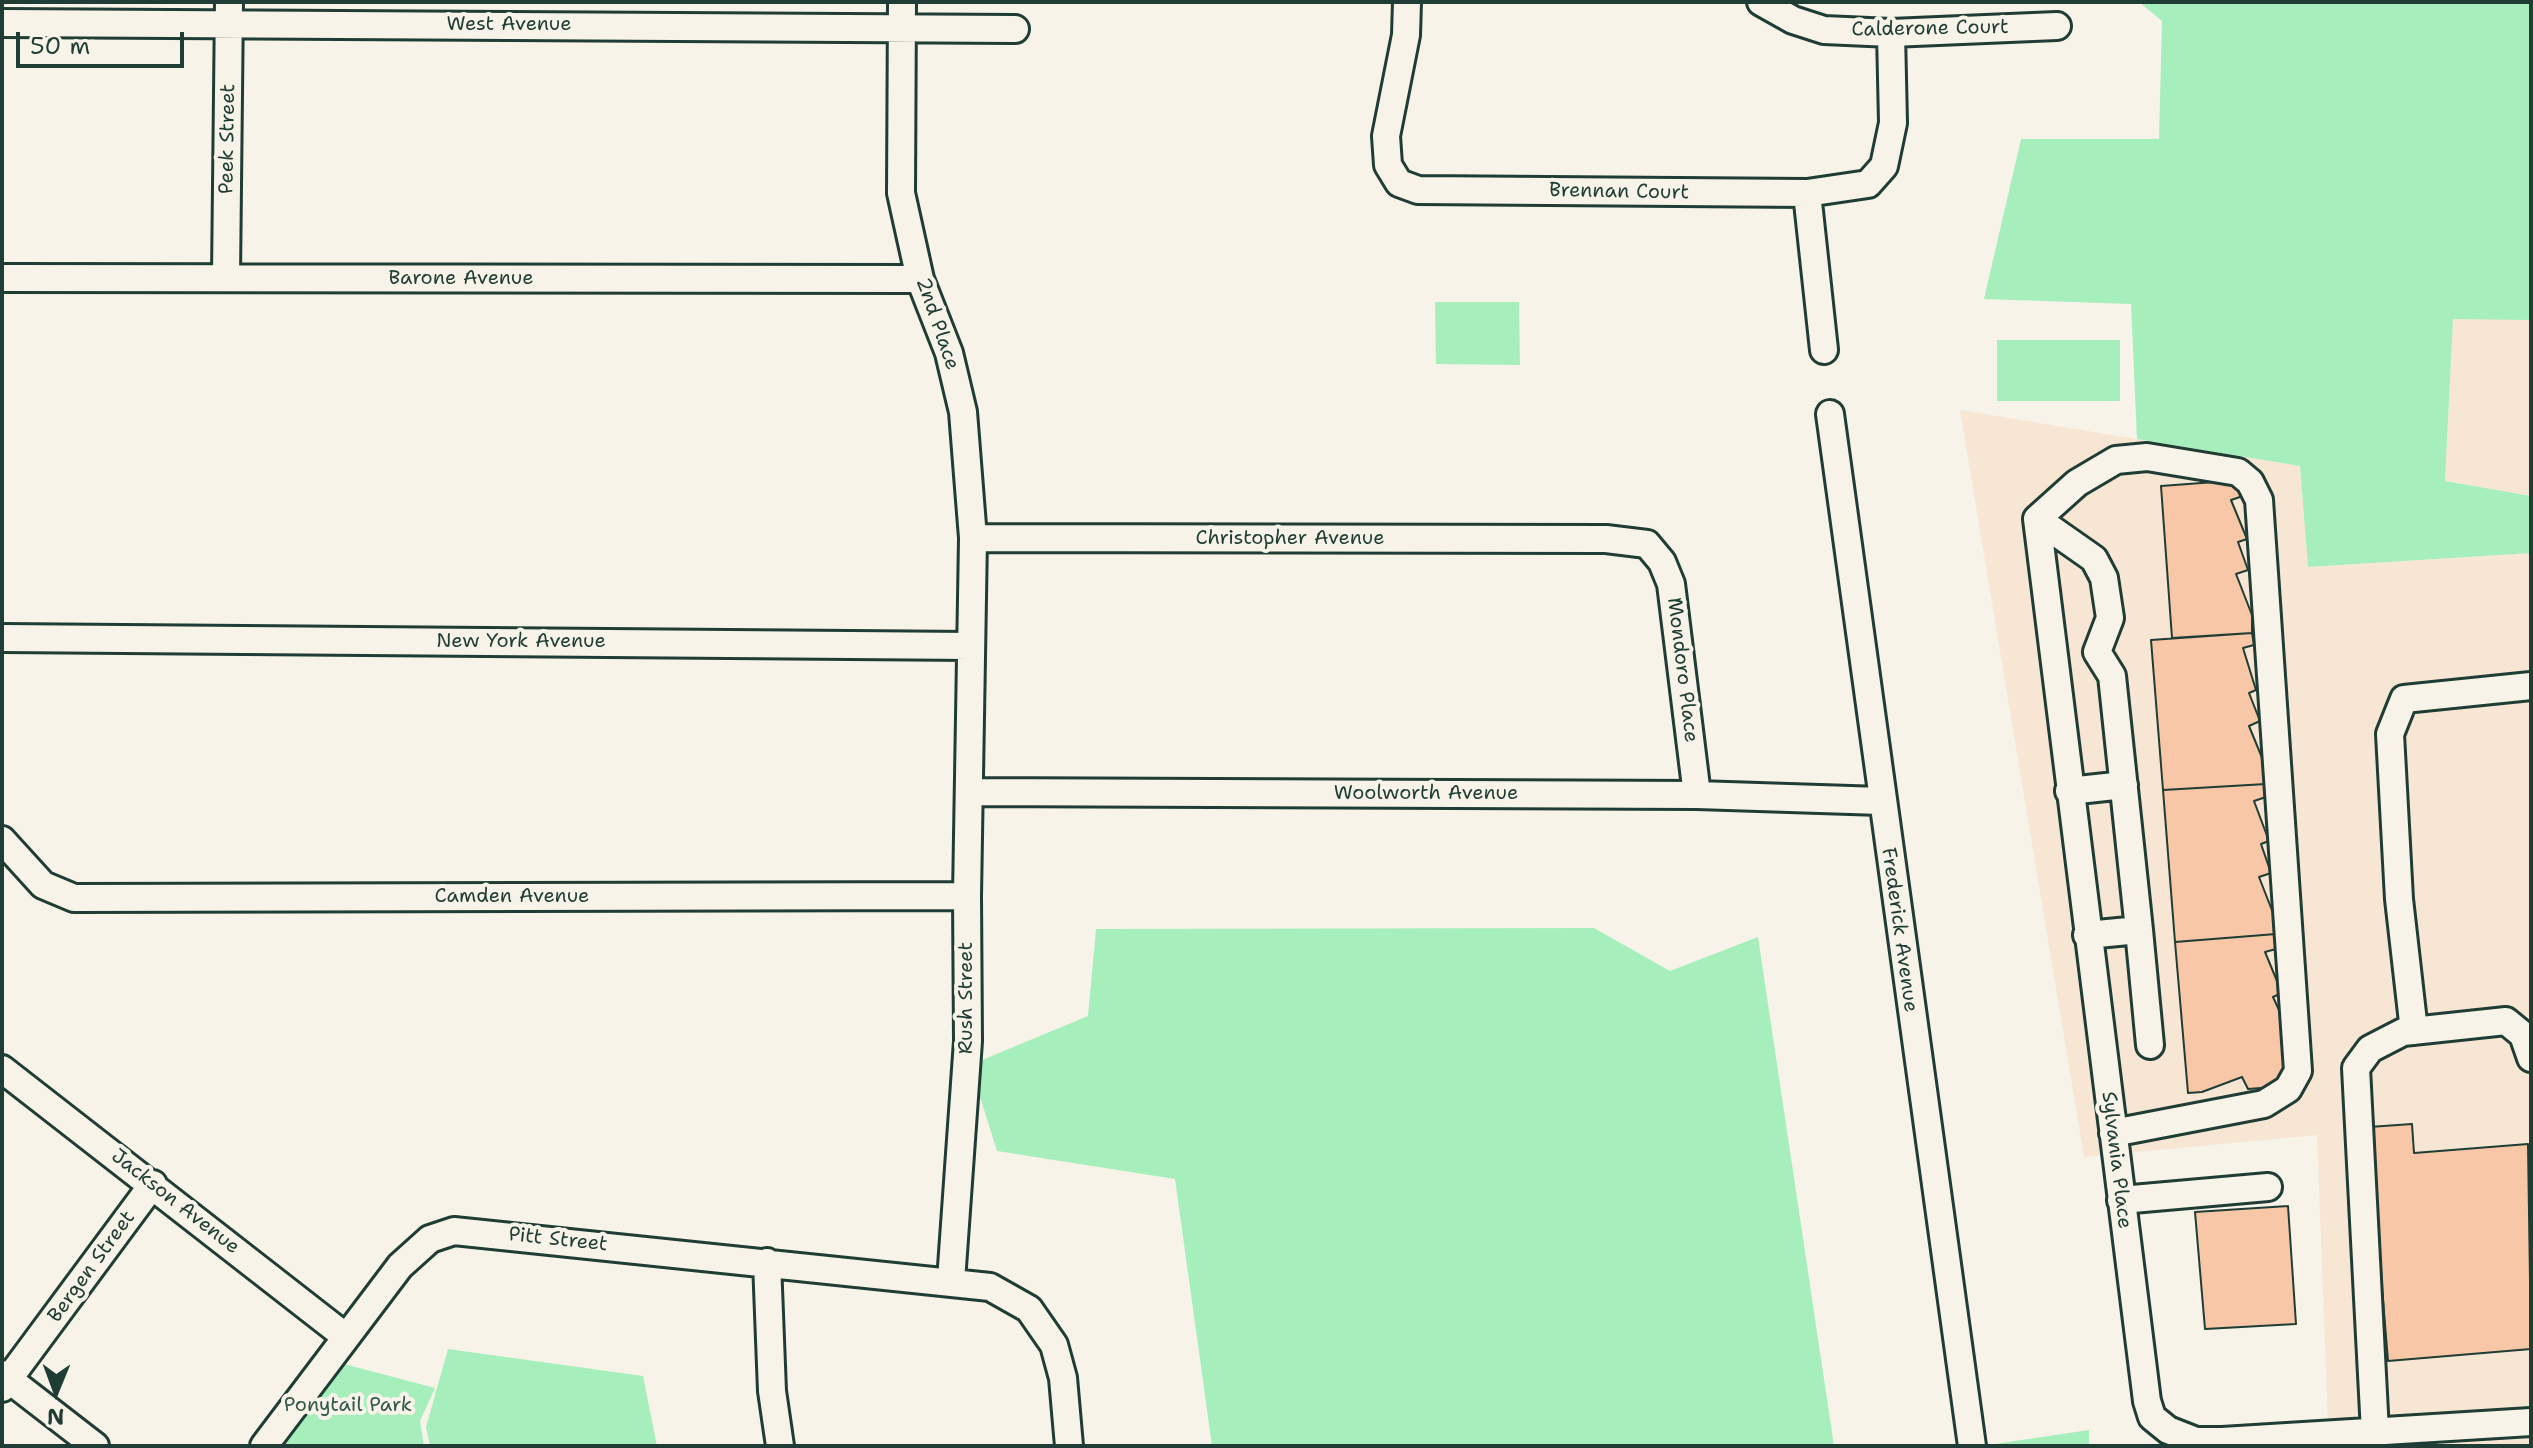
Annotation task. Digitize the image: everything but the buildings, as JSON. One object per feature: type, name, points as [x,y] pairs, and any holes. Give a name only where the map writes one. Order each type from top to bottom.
[{"type":"street","name":"Brennan Court","points":[[1407,2],[1406,35],[1386,136],[1388,165],[1399,183],[1418,190],[1807,193],[1868,184],[1884,166],[1893,123],[1891,33]]},
{"type":"street","name":"Calderone Court","points":[[1761,2],[1793,20],[1824,30],[1891,33],[2057,26]]},
{"type":"street","name":"West Avenue","points":[[2,23],[229,13],[902,15],[1015,29]]},
{"type":"street","name":"Peek Street","points":[[226,277],[229,13]]},
{"type":"street","name":"2nd Place","points":[[902,15],[901,193],[920,279],[949,353],[963,412],[973,538],[971,646]]},
{"type":"street","points":[[1807,193],[1824,350]]},
{"type":"street","name":"Barone Avenue","points":[[2,278],[881,282],[920,279]]},
{"type":"street","name":"Frederick Avenue","points":[[1830,414],[1972,1446]]},
{"type":"street","points":[[2113,1133],[2264,1104],[2288,1089],[2298,1071],[2259,500],[2250,482],[2238,472],[2147,457],[2116,460],[2077,483],[2037,519],[2094,559],[2104,578],[2110,618],[2097,652],[2112,676],[2150,1045]]},
{"type":"street","name":"Sylvania Place","points":[[2037,519],[2087,935],[2147,1401],[2152,1417],[2168,1430],[2196,1441],[2315,1441],[2375,1432],[2531,1422]]},
{"type":"street","name":"Christopher Avenue","points":[[973,538],[1606,539]]},
{"type":"street","name":"Mondoro Place","points":[[1606,539],[1647,544],[1662,562],[1671,584],[1697,795]]},
{"type":"street","name":"New York Avenue","points":[[2,638],[971,646]]},
{"type":"street","name":"Rush Street","points":[[951,1281],[968,1041],[971,646]]},
{"type":"street","points":[[2414,1031],[2399,899],[2390,734],[2404,699],[2531,686]]},
{"type":"street","points":[[2069,791],[2124,785]]},
{"type":"street","name":"Woolworth Avenue","points":[[971,792],[1697,795],[1881,801]]},
{"type":"street","name":"Camden Avenue","points":[[2,840],[43,885],[74,898],[967,896]]},
{"type":"street","points":[[2087,935],[2139,930]]},
{"type":"street","points":[[2375,1432],[2356,1068],[2370,1049],[2403,1032],[2506,1021],[2528,1043]]},
{"type":"street","name":"Jackson Avenue","points":[[2,1069],[346,1337]]},
{"type":"street","name":"Bergen Street","points":[[4,1380],[153,1184]]},
{"type":"street","points":[[2121,1200],[2268,1187]]},
{"type":"street","name":"Pitt Street","points":[[264,1446],[417,1248],[454,1231],[990,1287],[1011,1296],[1043,1326],[1061,1366],[1069,1446]]},
{"type":"street","points":[[767,1262],[772,1391],[780,1446]]},
{"type":"street","points":[[4,1380],[95,1446]]},
{"type":"shaded area","points":[[2453,318],[2531,320],[2531,496],[2445,481]]},
{"type":"shaded area","points":[[1960,410],[2300,466],[2309,567],[2531,553],[2531,1446],[2291,1446],[2328,1424],[2317,1135],[2084,1157]]},
{"type":"green space","points":[[2139,2],[2531,2],[2531,320],[2453,319],[2445,481],[2531,496],[2531,553],[2308,567],[2300,466],[2137,439],[2131,304],[1984,299],[2021,139],[2159,139],[2162,21]]},
{"type":"green space","points":[[1435,302],[1519,302],[1520,365],[1436,364]]},
{"type":"green space","points":[[1997,340],[2120,340],[2120,401],[1997,401]]},
{"type":"green space","points":[[1594,928],[1670,971],[1758,937],[1834,1446],[1212,1446],[1175,1179],[997,1151],[970,1065],[1088,1016],[1096,929]]},
{"type":"green space","points":[[448,1349],[643,1376],[657,1446],[430,1446],[426,1427]]},
{"type":"green space","name":"Ponytail Park","points":[[329,1360],[435,1388],[420,1421],[424,1446],[266,1446]]},
{"type":"green space","points":[[2089,1430],[2089,1446],[1981,1446]]}]
